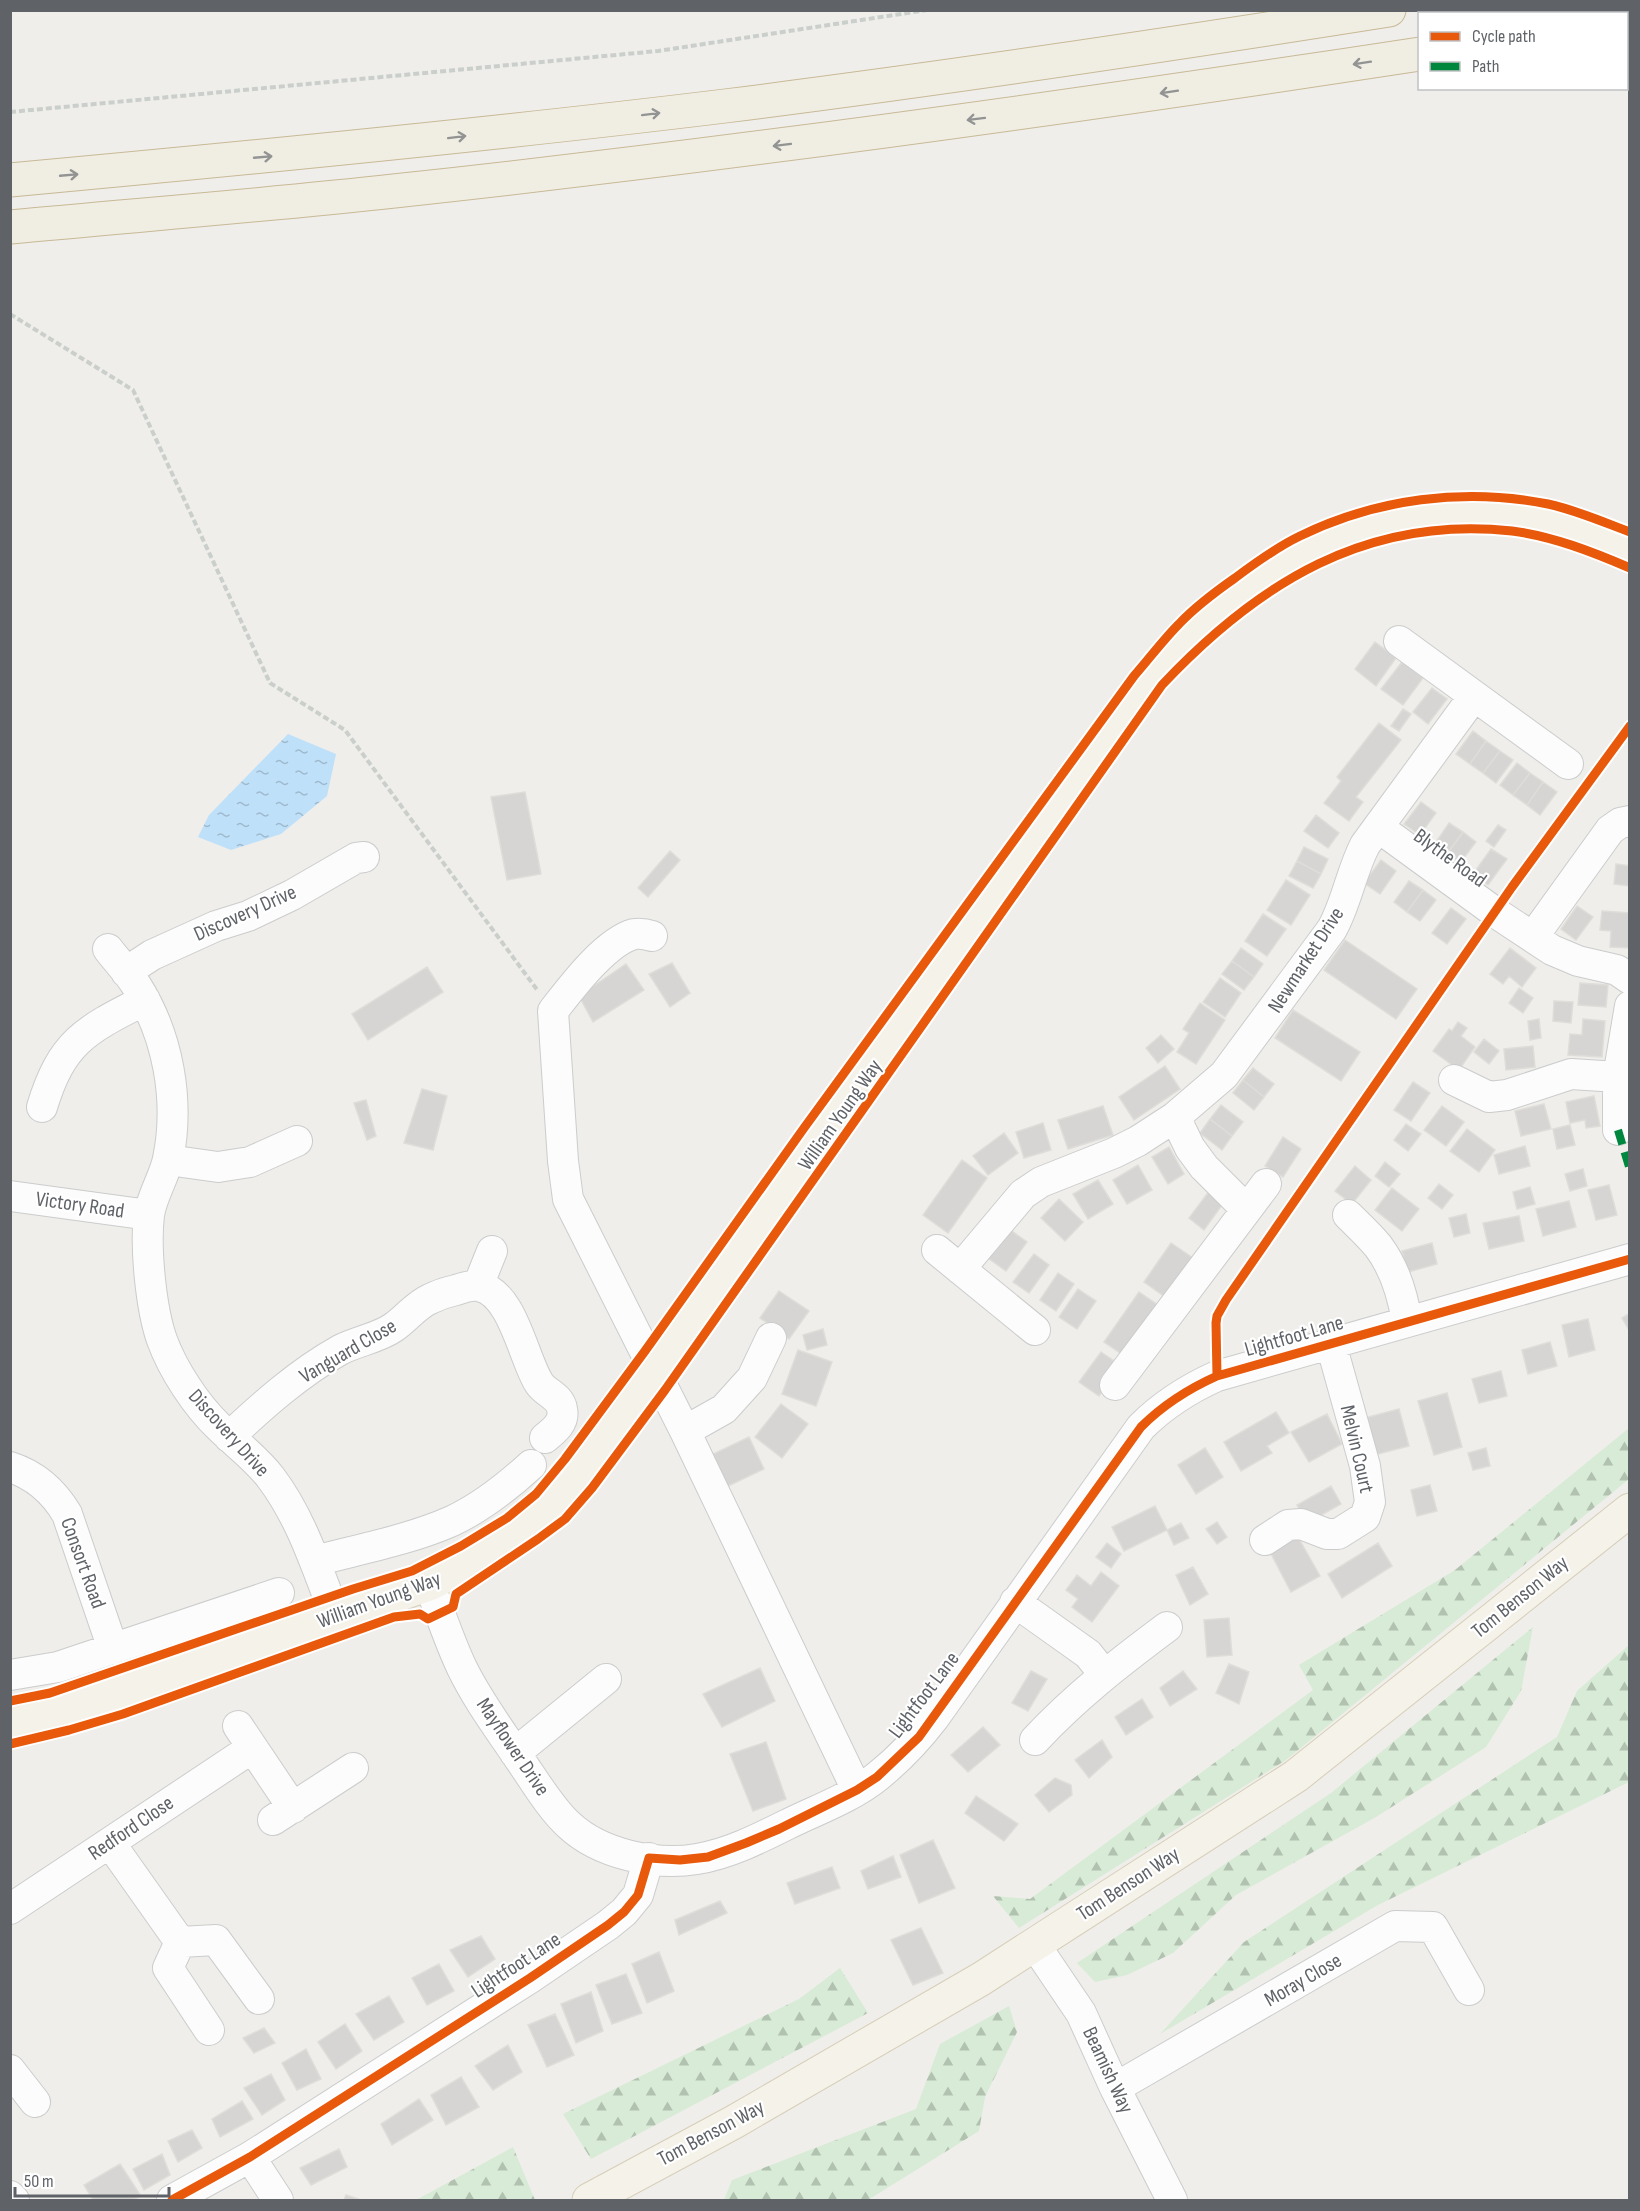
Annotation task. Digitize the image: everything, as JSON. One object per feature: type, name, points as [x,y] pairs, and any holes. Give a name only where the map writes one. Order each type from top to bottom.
[{"type":"highway","points":[[10,180],[380,146],[726,106],[1084,57],[1389,10]]},
{"type":"highway","points":[[10,227],[393,192],[737,151],[1084,105],[1418,54]]},
{"type":"main road","name":"William Young Way","points":[[10,1722],[81,1706],[429,1584],[513,1537],[542,1514],[580,1473],[746,1248],[1157,669],[1179,644],[1251,586],[1308,550],[1343,534],[1393,521],[1435,515],[1496,516],[1564,529],[1629,552]]},
{"type":"main road","name":"Tom Benson Way","points":[[589,2200],[744,2116],[971,1985],[1296,1776],[1629,1510]]},
{"type":"street","points":[[1399,641],[1568,764]]},
{"type":"street","name":"Newmarket Drive","points":[[1035,1330],[948,1259],[1023,1194],[1041,1182],[1130,1145],[1175,1117],[1224,1075],[1300,974],[1338,917],[1358,858],[1474,696]]},
{"type":"street","points":[[1533,937],[1610,830],[1620,823],[1629,821]]},
{"type":"street","name":"Blythe Road","points":[[1378,827],[1496,914],[1552,950],[1578,961],[1617,970],[1629,979]]},
{"type":"street","name":"Discovery Drive","points":[[336,1617],[305,1535],[280,1491],[269,1475],[217,1425],[180,1378],[162,1340],[152,1295],[148,1242],[149,1215],[168,1160],[173,1112],[168,1060],[155,1021],[145,1000],[117,961],[152,955],[216,926],[248,916],[292,895],[356,858],[364,858]]},
{"type":"street","points":[[652,936],[642,933],[632,935],[613,946],[575,982],[553,1011],[563,1161],[568,1199],[685,1431],[857,1790]]},
{"type":"street","points":[[42,1107],[50,1080],[65,1054],[84,1034],[105,1020],[145,1000]]},
{"type":"street","points":[[1618,1130],[1618,1077],[1629,1006]]},
{"type":"street","points":[[1454,1080],[1489,1097],[1507,1095],[1571,1074],[1618,1077]]},
{"type":"street","points":[[1175,1117],[1190,1148],[1204,1167],[1246,1209]]},
{"type":"street","points":[[168,1160],[218,1167],[250,1162],[297,1141]]},
{"type":"street","points":[[1115,1385],[1266,1184]]},
{"type":"street","name":"Victory Road","points":[[10,1196],[149,1215]]},
{"type":"street","points":[[1348,1215],[1379,1247],[1392,1271],[1404,1305],[1407,1322]]},
{"type":"street","points":[[492,1251],[478,1286],[498,1297],[512,1320],[538,1382],[557,1398],[562,1406],[563,1416],[558,1427],[545,1438]]},
{"type":"street","name":"Lightfoot Lane","points":[[172,2200],[250,2157],[540,1971],[608,1924],[634,1903],[644,1880],[649,1858],[694,1859],[720,1853],[779,1829],[857,1790],[877,1777],[920,1737],[1141,1427],[1153,1415],[1192,1388],[1217,1376],[1629,1259]]},
{"type":"street","name":"Vanguard Close","points":[[230,1437],[265,1404],[340,1350],[393,1328],[429,1299],[462,1288],[478,1286]]},
{"type":"street","points":[[685,1431],[724,1409],[752,1378],[771,1338]]},
{"type":"street","name":"Melvin Court","points":[[1265,1540],[1288,1525],[1301,1524],[1327,1534],[1338,1533],[1365,1517],[1370,1502],[1365,1466],[1330,1344]]},
{"type":"street","points":[[315,1561],[451,1521],[505,1489],[531,1465]]},
{"type":"street","name":"Consort Road","points":[[10,1467],[48,1489],[67,1514],[113,1648]]},
{"type":"street","name":"Mayflower Drive","points":[[429,1584],[462,1668],[495,1726],[567,1824],[589,1840],[614,1851],[649,1858]]},
{"type":"street","points":[[10,1675],[58,1667],[279,1593]]},
{"type":"street","points":[[1015,1602],[1088,1654],[1104,1674]]},
{"type":"street","points":[[1035,1740],[1064,1709],[1104,1674],[1167,1627]]},
{"type":"street","points":[[515,1753],[606,1679]]},
{"type":"street","name":"Redford Close","points":[[10,1909],[110,1843],[245,1737],[283,1814],[353,1768]]},
{"type":"street","points":[[110,1843],[180,1942]]},
{"type":"street","name":"Moray Close","points":[[1115,2088],[1395,1926],[1433,1927],[1469,1990]]},
{"type":"street","points":[[180,1942],[216,1940],[259,1999]]},
{"type":"street","points":[[180,1942],[168,1968],[209,2030]]},
{"type":"street","name":"Beamish Way","points":[[1035,1945],[1081,2013],[1115,2088],[1172,2200]]},
{"type":"street","points":[[250,2157],[278,2200]]},
{"type":"street","points":[[10,2196],[14,2200]]},
{"type":"path","points":[[10,112],[658,51],[927,10]]},
{"type":"path","points":[[10,314],[133,390],[270,683],[345,730],[553,1011]]},
{"type":"green space","points":[[1629,1428],[1629,1479],[1286,1760],[1019,1928],[993,1896],[1030,1899],[1313,1690],[1299,1665],[1455,1570]]},
{"type":"green space","points":[[1533,1627],[1521,1691],[1486,1747],[1376,1817],[1236,1895],[1173,1953],[1127,1975],[1095,1982],[1077,1963],[1331,1793]]},
{"type":"green space","points":[[1629,1645],[1629,1782],[1378,1905],[1160,2034],[1244,1942],[1557,1737],[1577,1691]]},
{"type":"green space","points":[[840,1968],[868,2013],[591,2159],[563,2114],[799,1999]]},
{"type":"green space","points":[[1009,2006],[1017,2032],[985,2097],[979,2131],[868,2200],[724,2200],[732,2180],[916,2109],[940,2044]]},
{"type":"green space","points":[[513,2147],[535,2200],[416,2200]]},
{"type":"water","points":[[288,734],[336,754],[327,796],[281,834],[231,850],[198,837],[209,815]]},
{"type":"building","points":[[1375,642],[1396,658],[1376,686],[1355,669]]},
{"type":"building","points":[[1402,662],[1423,678],[1403,705],[1381,689]]},
{"type":"building","points":[[1432,688],[1447,699],[1428,724],[1413,712]]},
{"type":"building","points":[[1403,709],[1411,714],[1399,731],[1391,726]]},
{"type":"building","points":[[1379,723],[1401,740],[1356,797],[1363,802],[1349,821],[1324,803],[1341,781],[1337,777]]},
{"type":"building","points":[[1473,731],[1486,741],[1470,764],[1456,754]]},
{"type":"building","points":[[1486,741],[1500,751],[1483,773],[1470,764]]},
{"type":"building","points":[[1500,751],[1513,760],[1496,783],[1483,773]]},
{"type":"building","points":[[1517,763],[1530,773],[1513,795],[1500,785]]},
{"type":"building","points":[[1530,773],[1543,782],[1527,805],[1513,795]]},
{"type":"building","points":[[1543,782],[1557,792],[1540,815],[1527,805]]},
{"type":"building","points":[[525,792],[541,874],[507,880],[491,797]]},
{"type":"building","points":[[1421,802],[1436,813],[1420,835],[1404,824]]},
{"type":"building","points":[[1316,815],[1339,833],[1328,848],[1304,831]]},
{"type":"building","points":[[1449,823],[1463,832],[1447,854],[1434,845]]},
{"type":"building","points":[[1498,825],[1506,830],[1494,847],[1486,841]]},
{"type":"building","points":[[1463,832],[1476,842],[1460,863],[1447,854]]},
{"type":"building","points":[[1304,847],[1328,859],[1321,874],[1297,861]]},
{"type":"building","points":[[1491,849],[1507,859],[1488,885],[1473,874]]},
{"type":"building","points":[[670,851],[680,860],[648,897],[638,888]]},
{"type":"building","points":[[1381,860],[1396,871],[1380,894],[1364,883]]},
{"type":"building","points":[[1297,861],[1321,874],[1313,888],[1289,876]]},
{"type":"building","points":[[1616,864],[1630,866],[1630,886],[1614,884]]},
{"type":"building","points":[[1286,880],[1310,895],[1291,925],[1267,910]]},
{"type":"building","points":[[1409,881],[1423,890],[1407,912],[1394,902]]},
{"type":"building","points":[[1423,890],[1436,900],[1420,921],[1407,912]]},
{"type":"building","points":[[1577,906],[1593,917],[1576,940],[1561,929]]},
{"type":"building","points":[[1451,908],[1466,919],[1447,944],[1432,933]]},
{"type":"building","points":[[1602,911],[1630,913],[1630,948],[1610,947],[1611,931],[1600,930]]},
{"type":"building","points":[[1263,914],[1286,929],[1267,956],[1245,941]]},
{"type":"building","points":[[1345,940],[1417,989],[1396,1019],[1324,970]]},
{"type":"building","points":[[1241,948],[1263,964],[1254,977],[1232,961]]},
{"type":"building","points":[[1510,948],[1536,968],[1522,987],[1509,976],[1503,984],[1490,974]]},
{"type":"building","points":[[1232,961],[1254,977],[1244,990],[1222,974]]},
{"type":"building","points":[[672,963],[690,993],[670,1007],[649,974]]},
{"type":"building","points":[[626,964],[644,990],[593,1022],[579,996]]},
{"type":"building","points":[[427,967],[443,992],[368,1040],[352,1014]]},
{"type":"building","points":[[1220,978],[1241,993],[1225,1017],[1203,1002]]},
{"type":"building","points":[[1580,983],[1608,985],[1606,1007],[1578,1005]]},
{"type":"building","points":[[1519,988],[1533,998],[1523,1013],[1509,1003]]},
{"type":"building","points":[[1554,1001],[1573,1002],[1571,1023],[1553,1021]]},
{"type":"building","points":[[1200,1003],[1225,1020],[1196,1064],[1177,1052],[1189,1033],[1183,1029]]},
{"type":"building","points":[[1293,1010],[1360,1052],[1341,1081],[1275,1038]]},
{"type":"building","points":[[1539,1019],[1541,1038],[1530,1040],[1528,1021]]},
{"type":"building","points":[[1583,1019],[1605,1021],[1602,1057],[1568,1055],[1570,1034],[1582,1035]]},
{"type":"building","points":[[1458,1022],[1467,1028],[1461,1036],[1475,1047],[1459,1070],[1433,1051],[1449,1029],[1452,1031]]},
{"type":"building","points":[[1161,1035],[1174,1049],[1158,1063],[1146,1048]]},
{"type":"building","points":[[1484,1039],[1499,1051],[1489,1064],[1474,1052]]},
{"type":"building","points":[[1533,1046],[1535,1067],[1506,1070],[1504,1049]]},
{"type":"building","points":[[1165,1066],[1180,1089],[1134,1120],[1119,1097]]},
{"type":"building","points":[[1253,1068],[1274,1084],[1264,1097],[1243,1080]]},
{"type":"building","points":[[1243,1080],[1264,1097],[1254,1110],[1233,1093]]},
{"type":"building","points":[[1413,1082],[1430,1093],[1411,1121],[1394,1110]]},
{"type":"building","points":[[422,1089],[447,1096],[433,1150],[404,1143]]},
{"type":"building","points":[[1594,1096],[1600,1126],[1586,1128],[1585,1120],[1570,1123],[1566,1102]]},
{"type":"building","points":[[366,1100],[376,1136],[367,1140],[354,1103]]},
{"type":"building","points":[[1544,1104],[1551,1129],[1521,1136],[1515,1111]]},
{"type":"building","points":[[1221,1105],[1243,1122],[1232,1136],[1210,1119]]},
{"type":"building","points":[[1103,1106],[1113,1135],[1068,1149],[1058,1120]]},
{"type":"building","points":[[1442,1106],[1464,1122],[1446,1146],[1424,1130]]},
{"type":"building","points":[[1210,1119],[1232,1136],[1222,1150],[1200,1133]]},
{"type":"building","points":[[1043,1123],[1051,1150],[1024,1158],[1016,1132]]},
{"type":"building","points":[[1406,1124],[1421,1134],[1408,1151],[1394,1140]]},
{"type":"building","points":[[1570,1125],[1575,1145],[1557,1149],[1553,1129]]},
{"type":"building","points":[[1467,1129],[1495,1150],[1479,1172],[1450,1151]]},
{"type":"building","points":[[1004,1133],[1018,1153],[988,1175],[973,1156]]},
{"type":"building","points":[[1283,1137],[1301,1149],[1283,1177],[1265,1166]]},
{"type":"building","points":[[1525,1146],[1530,1166],[1499,1174],[1494,1155]]},
{"type":"building","points":[[1169,1147],[1184,1174],[1168,1184],[1152,1157]]},
{"type":"building","points":[[962,1160],[987,1178],[948,1233],[923,1215]]},
{"type":"building","points":[[1385,1162],[1400,1174],[1389,1187],[1375,1176]]},
{"type":"building","points":[[1138,1165],[1152,1190],[1127,1204],[1113,1180]]},
{"type":"building","points":[[1355,1166],[1371,1180],[1352,1204],[1335,1191]]},
{"type":"building","points":[[1583,1169],[1587,1186],[1570,1191],[1565,1174]]},
{"type":"building","points":[[1098,1180],[1113,1204],[1088,1219],[1073,1194]]},
{"type":"building","points":[[1439,1184],[1453,1195],[1442,1209],[1428,1198]]},
{"type":"building","points":[[1609,1185],[1617,1215],[1596,1220],[1588,1190]]},
{"type":"building","points":[[1530,1187],[1535,1204],[1517,1209],[1513,1192]]},
{"type":"building","points":[[1392,1188],[1419,1209],[1402,1231],[1375,1210]]},
{"type":"building","points":[[1210,1190],[1225,1201],[1204,1230],[1189,1218]]},
{"type":"building","points":[[1059,1199],[1083,1222],[1065,1241],[1041,1218]]},
{"type":"building","points":[[1569,1201],[1576,1227],[1543,1236],[1536,1209]]},
{"type":"building","points":[[1466,1214],[1470,1233],[1454,1237],[1449,1218]]},
{"type":"building","points":[[1519,1216],[1524,1241],[1489,1249],[1483,1223]]},
{"type":"building","points":[[1009,1229],[1027,1242],[1006,1271],[988,1258]]},
{"type":"building","points":[[1171,1243],[1196,1260],[1168,1299],[1144,1282]]},
{"type":"building","points":[[1432,1243],[1437,1264],[1408,1272],[1402,1251]]},
{"type":"building","points":[[1034,1254],[1049,1265],[1029,1293],[1013,1282]]},
{"type":"building","points":[[1058,1273],[1074,1284],[1056,1311],[1040,1300]]},
{"type":"building","points":[[1078,1289],[1096,1301],[1077,1329],[1059,1317]]},
{"type":"building","points":[[779,1291],[809,1311],[789,1339],[760,1318]]},
{"type":"building","points":[[1139,1292],[1161,1307],[1126,1357],[1104,1342]]},
{"type":"building","points":[[1630,1313],[1630,1332],[1622,1318]]},
{"type":"building","points":[[1588,1319],[1595,1350],[1569,1357],[1562,1325]]},
{"type":"building","points":[[823,1329],[827,1345],[807,1350],[803,1335]]},
{"type":"building","points":[[1550,1342],[1557,1366],[1528,1374],[1522,1350]]},
{"type":"building","points":[[798,1350],[832,1362],[816,1406],[782,1394]]},
{"type":"building","points":[[1101,1352],[1120,1365],[1099,1396],[1079,1382]]},
{"type":"building","points":[[1501,1371],[1507,1396],[1479,1403],[1472,1379]]},
{"type":"building","points":[[1447,1393],[1462,1447],[1434,1455],[1418,1401]]},
{"type":"building","points":[[781,1404],[808,1424],[782,1458],[755,1437]]},
{"type":"building","points":[[1399,1409],[1409,1446],[1370,1456],[1361,1419]]},
{"type":"building","points":[[1276,1412],[1289,1433],[1267,1446],[1272,1453],[1241,1471],[1224,1442]]},
{"type":"building","points":[[1327,1414],[1342,1444],[1309,1462],[1291,1432]]},
{"type":"building","points":[[749,1437],[764,1469],[726,1487],[711,1455]]},
{"type":"building","points":[[1205,1448],[1223,1477],[1196,1494],[1178,1465]]},
{"type":"building","points":[[1486,1448],[1490,1466],[1473,1470],[1468,1453]]},
{"type":"building","points":[[1430,1485],[1437,1511],[1417,1516],[1411,1490]]},
{"type":"building","points":[[1331,1486],[1341,1504],[1307,1523],[1297,1505]]},
{"type":"building","points":[[1155,1506],[1167,1530],[1124,1551],[1112,1527]]},
{"type":"building","points":[[1217,1522],[1227,1537],[1217,1544],[1206,1529]]},
{"type":"building","points":[[1181,1523],[1189,1538],[1174,1545],[1167,1530]]},
{"type":"building","points":[[1298,1537],[1320,1576],[1291,1592],[1270,1552]]},
{"type":"building","points":[[1107,1543],[1121,1554],[1111,1568],[1096,1557]]},
{"type":"building","points":[[1378,1543],[1392,1566],[1342,1598],[1328,1574]]},
{"type":"building","points":[[1193,1567],[1208,1594],[1190,1605],[1176,1575]]},
{"type":"building","points":[[1101,1572],[1119,1586],[1092,1622],[1072,1607],[1078,1599],[1066,1590],[1077,1575],[1091,1586]]},
{"type":"building","points":[[1229,1618],[1232,1655],[1207,1657],[1204,1620]]},
{"type":"building","points":[[1229,1664],[1249,1672],[1239,1704],[1216,1693]]},
{"type":"building","points":[[760,1668],[775,1701],[722,1727],[703,1694]]},
{"type":"building","points":[[1031,1671],[1047,1679],[1028,1711],[1012,1703]]},
{"type":"building","points":[[1183,1671],[1197,1689],[1170,1706],[1160,1688]]},
{"type":"building","points":[[1142,1699],[1153,1717],[1126,1735],[1115,1717]]},
{"type":"building","points":[[983,1727],[1000,1745],[968,1772],[951,1755]]},
{"type":"building","points":[[1102,1740],[1112,1757],[1089,1778],[1075,1760]]},
{"type":"building","points":[[766,1742],[786,1799],[753,1811],[730,1754]]},
{"type":"building","points":[[1055,1778],[1071,1785],[1072,1795],[1049,1812],[1035,1795]]},
{"type":"building","points":[[976,1796],[1018,1824],[1004,1841],[965,1813]]},
{"type":"building","points":[[933,1840],[955,1888],[919,1903],[900,1855]]},
{"type":"building","points":[[893,1856],[901,1877],[868,1889],[861,1871]]},
{"type":"building","points":[[832,1867],[840,1888],[795,1904],[787,1883]]},
{"type":"building","points":[[720,1901],[727,1913],[679,1935],[675,1920]]},
{"type":"building","points":[[921,1928],[943,1973],[913,1985],[891,1940]]},
{"type":"building","points":[[481,1936],[495,1959],[468,1977],[450,1950]]},
{"type":"building","points":[[659,1952],[674,1991],[647,2003],[632,1964]]},
{"type":"building","points":[[439,1964],[454,1991],[427,2005],[412,1978]]},
{"type":"building","points":[[626,1974],[642,2013],[612,2024],[596,1985]]},
{"type":"building","points":[[591,1992],[603,2031],[576,2043],[561,2004]]},
{"type":"building","points":[[389,1996],[404,2022],[374,2040],[356,2014]]},
{"type":"building","points":[[555,2014],[574,2055],[547,2067],[528,2025]]},
{"type":"building","points":[[345,2024],[362,2051],[336,2069],[318,2042]]},
{"type":"building","points":[[264,2028],[275,2043],[254,2053],[243,2038]]},
{"type":"building","points":[[508,2045],[522,2072],[493,2090],[475,2066]]},
{"type":"building","points":[[306,2049],[321,2079],[297,2090],[282,2063]]},
{"type":"building","points":[[271,2074],[285,2100],[262,2115],[244,2088]]},
{"type":"building","points":[[461,2077],[479,2107],[446,2125],[431,2095]]},
{"type":"building","points":[[419,2099],[433,2120],[392,2145],[381,2124]]},
{"type":"building","points":[[242,2101],[253,2119],[220,2137],[212,2119]]},
{"type":"building","points":[[192,2130],[202,2148],[178,2162],[168,2141]]},
{"type":"building","points":[[339,2149],[347,2167],[311,2185],[300,2168]]},
{"type":"building","points":[[162,2154],[170,2175],[144,2190],[133,2169]]},
{"type":"building","points":[[120,2164],[141,2196],[133,2200],[93,2200],[84,2185]]},
{"type":"building","points":[[346,2195],[361,2200],[344,2200]]},
{"type":"marked path","points":[[1618,1130],[1630,1170]]},
{"type":"cycle path","points":[[10,1701],[50,1693],[412,1571],[461,1546],[507,1518],[536,1494],[565,1459],[645,1351],[804,1128],[1134,676],[1185,618],[1250,567],[1291,540],[1329,523],[1390,505],[1453,497],[1516,499],[1548,504],[1589,516],[1630,532]]},
{"type":"cycle path","points":[[10,1744],[123,1714],[394,1617],[420,1614],[428,1619],[453,1607],[456,1594],[565,1519],[592,1488],[665,1390],[1162,685],[1199,648],[1237,616],[1277,587],[1319,564],[1363,546],[1410,534],[1459,529],[1512,531],[1572,545],[1630,568]]},
{"type":"cycle path","points":[[1217,1376],[1216,1323],[1217,1316],[1226,1300],[1512,887],[1630,726]]},
{"type":"cycle path","points":[[172,2200],[250,2157],[530,1978],[608,1925],[624,1912],[638,1895],[649,1858],[680,1860],[708,1857],[779,1829],[857,1790],[877,1777],[919,1737],[1141,1427],[1176,1398],[1217,1376],[1630,1259]]}]
